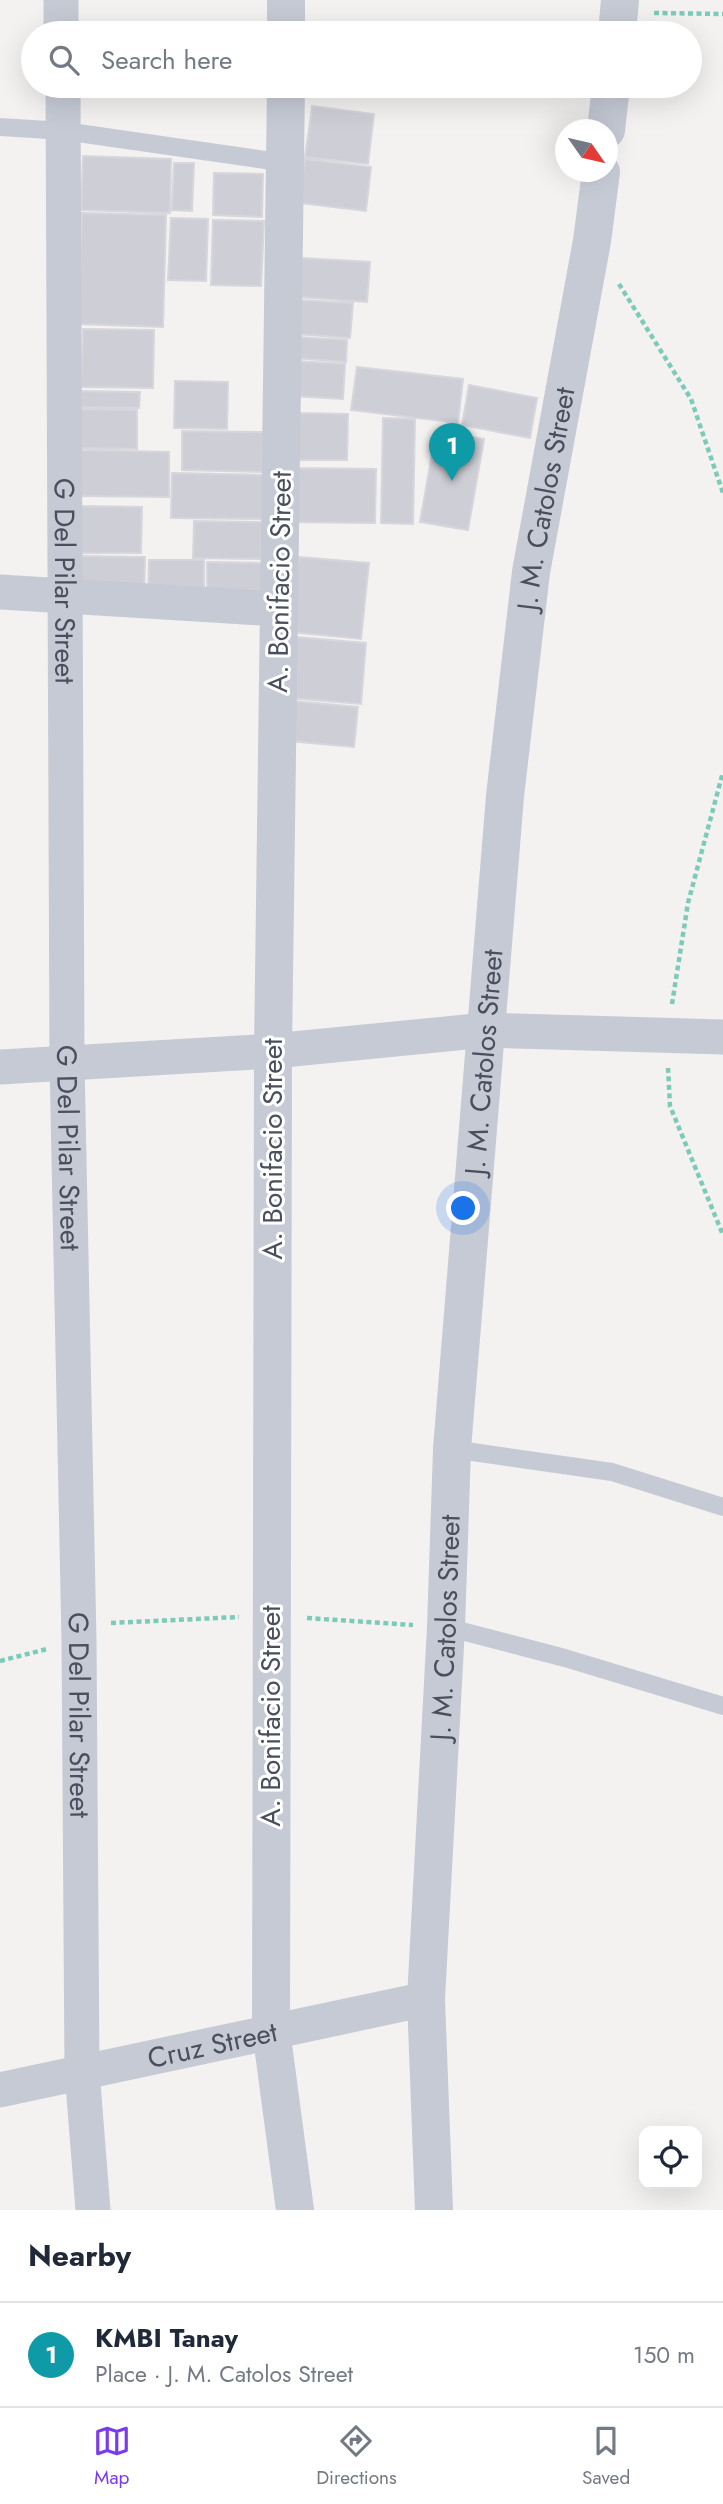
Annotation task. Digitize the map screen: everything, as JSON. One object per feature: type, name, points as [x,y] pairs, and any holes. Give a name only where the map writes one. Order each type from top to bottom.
[{"type":"street","points":[[61,0],[61,21]]},
{"type":"street","points":[[286,0],[286,21]]},
{"type":"street","name":"G Del Pilar Street","points":[[63,98],[67,1063],[79,1641],[82,2071],[93,2210]]},
{"type":"street","name":"A. Bonifacio Street","points":[[286,98],[273,1051],[271,2030],[295,2210]]},
{"type":"street","points":[[607,119],[610,98]]},
{"type":"street","name":"J. M. Catolos Street","points":[[434,2210],[426,1999],[446,1627],[452,1449],[505,796],[531,572],[592,241],[600,182]]},
{"type":"street","points":[[0,592],[278,610]]},
{"type":"street","points":[[0,1067],[273,1051],[486,1030],[723,1037]]},
{"type":"street","name":"Cruz Street","points":[[0,2090],[426,1999]]},
{"type":"lane","points":[[0,127],[64,131],[286,163]]},
{"type":"lane","points":[[452,1449],[612,1472],[723,1507]]},
{"type":"lane","points":[[446,1627],[723,1706]]},
{"type":"path","points":[[619,15],[723,14]]},
{"type":"path","points":[[592,241],[691,399],[723,493]]},
{"type":"path","points":[[723,772],[688,903],[667,1036],[670,1106],[723,1235]]},
{"type":"path","points":[[0,1661],[79,1641]]},
{"type":"building","points":[[312,106],[374,114],[368,164],[305,157]]},
{"type":"building","points":[[83,156],[171,159],[170,213],[81,210]]},
{"type":"building","points":[[305,159],[371,167],[366,211],[299,203]]},
{"type":"building","points":[[174,163],[194,163],[192,211],[172,210]]},
{"type":"building","points":[[214,173],[263,174],[262,217],[213,215]]},
{"type":"building","points":[[82,213],[166,215],[163,327],[78,324]]},
{"type":"building","points":[[171,218],[208,219],[206,281],[168,280]]},
{"type":"building","points":[[213,220],[264,221],[261,286],[211,285]]},
{"type":"building","points":[[302,258],[370,262],[367,302],[299,297]]},
{"type":"building","points":[[298,300],[353,303],[350,338],[296,334]]},
{"type":"building","points":[[83,329],[154,330],[153,388],[81,387]]},
{"type":"building","points":[[296,337],[347,340],[346,362],[295,358]]},
{"type":"building","points":[[296,361],[345,364],[343,399],[293,396]]},
{"type":"building","points":[[357,367],[463,379],[458,423],[351,410]]},
{"type":"building","points":[[175,381],[228,382],[227,429],[174,428]]},
{"type":"building","points":[[469,385],[537,398],[530,438],[462,425]]},
{"type":"building","points":[[81,391],[140,392],[139,408],[81,407]]},
{"type":"building","points":[[79,409],[137,410],[137,449],[78,448]]},
{"type":"building","points":[[294,413],[348,414],[347,460],[293,460]]},
{"type":"building","points":[[383,418],[415,419],[413,524],[381,523]]},
{"type":"building","points":[[182,431],[263,432],[262,472],[182,470]]},
{"type":"building","points":[[436,431],[484,439],[468,530],[420,522]]},
{"type":"building","points":[[81,450],[169,452],[169,497],[80,496]]},
{"type":"building","points":[[288,468],[376,469],[375,523],[287,522]]},
{"type":"building","points":[[172,473],[263,475],[262,519],[171,518]]},
{"type":"building","points":[[80,506],[142,507],[141,553],[79,553]]},
{"type":"building","points":[[194,521],[262,522],[261,559],[193,558]]},
{"type":"building","points":[[79,556],[145,557],[144,595],[78,594]]},
{"type":"building","points":[[299,557],[369,563],[361,639],[291,632]]},
{"type":"building","points":[[149,560],[204,560],[204,601],[148,600]]},
{"type":"building","points":[[207,562],[263,563],[263,606],[207,605]]},
{"type":"building","points":[[296,637],[366,643],[361,704],[290,698]]},
{"type":"building","points":[[293,701],[358,707],[354,747],[289,741]]},
{"type":"place","name":"KMBI Tanay","points":[[452,481]]}]
